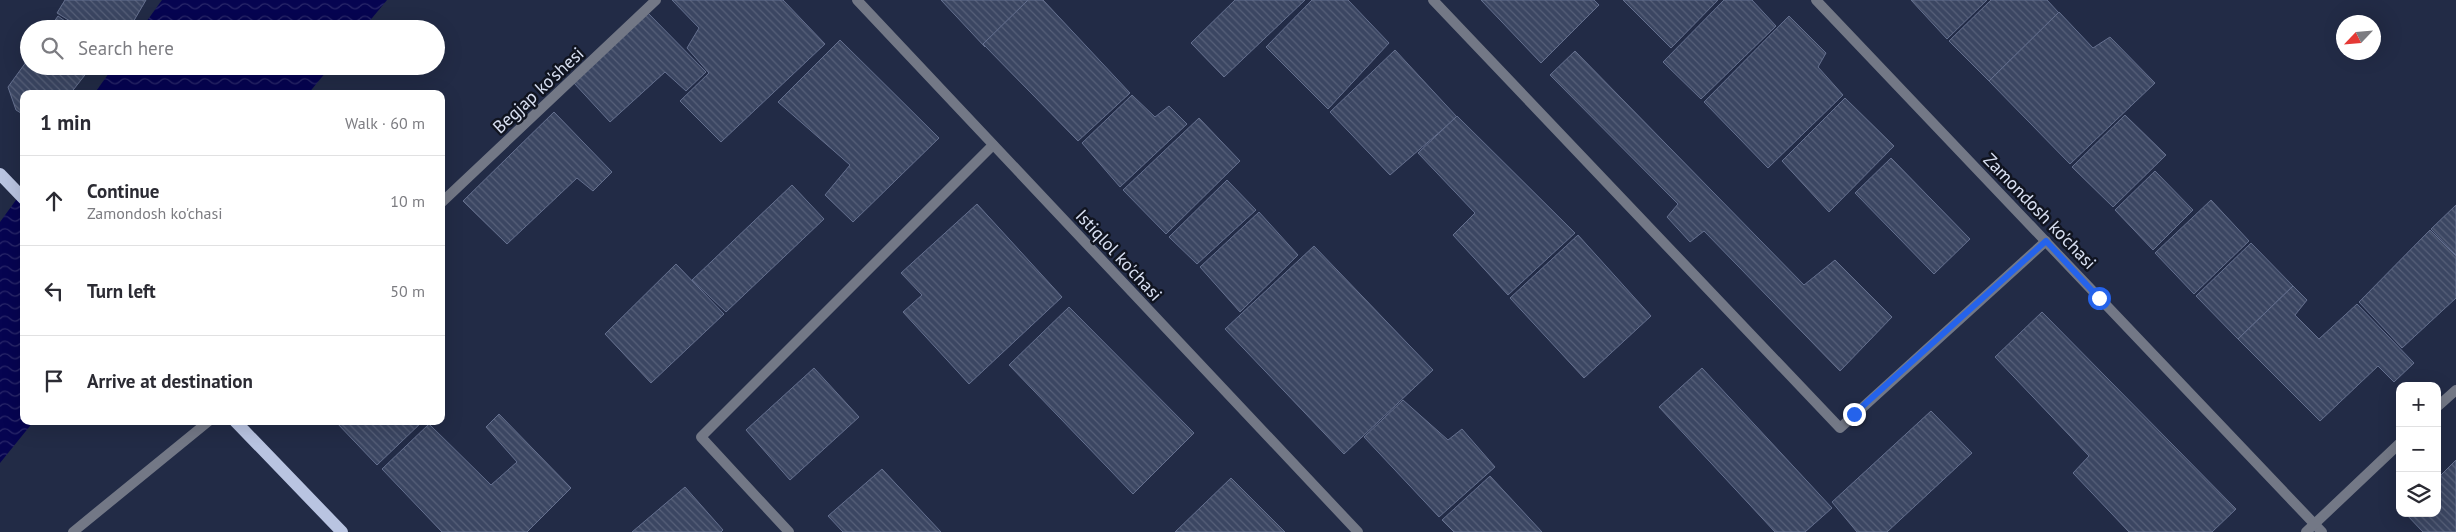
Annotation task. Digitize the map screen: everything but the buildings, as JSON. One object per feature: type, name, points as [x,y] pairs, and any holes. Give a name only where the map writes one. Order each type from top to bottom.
[{"type":"main road","points":[[0,174],[20,196]]},
{"type":"main road","points":[[239,425],[342,532]]},
{"type":"street","name":"Begjap ko'shesi","points":[[445,199],[656,0]]},
{"type":"street","name":"Istiqlol ko'chasi","points":[[857,0],[1358,532]]},
{"type":"street","points":[[1433,0],[1840,428],[2046,241]]},
{"type":"street","name":"Zamondosh ko'chasi","points":[[1816,0],[2322,532]]},
{"type":"street","points":[[789,532],[701,437],[993,145]]},
{"type":"street","points":[[2441,403],[2456,390]]},
{"type":"street","points":[[73,532],[204,425]]},
{"type":"street","points":[[2306,532],[2396,447]]},
{"type":"water","points":[[162,0],[387,0],[370,20],[148,20]]},
{"type":"water","points":[[108,75],[324,75],[311,90],[97,90]]},
{"type":"water","points":[[20,194],[20,425],[31,425],[0,463],[0,222]]},
{"type":"route","points":[[1854,414],[2046,241],[2099,298]]}]
